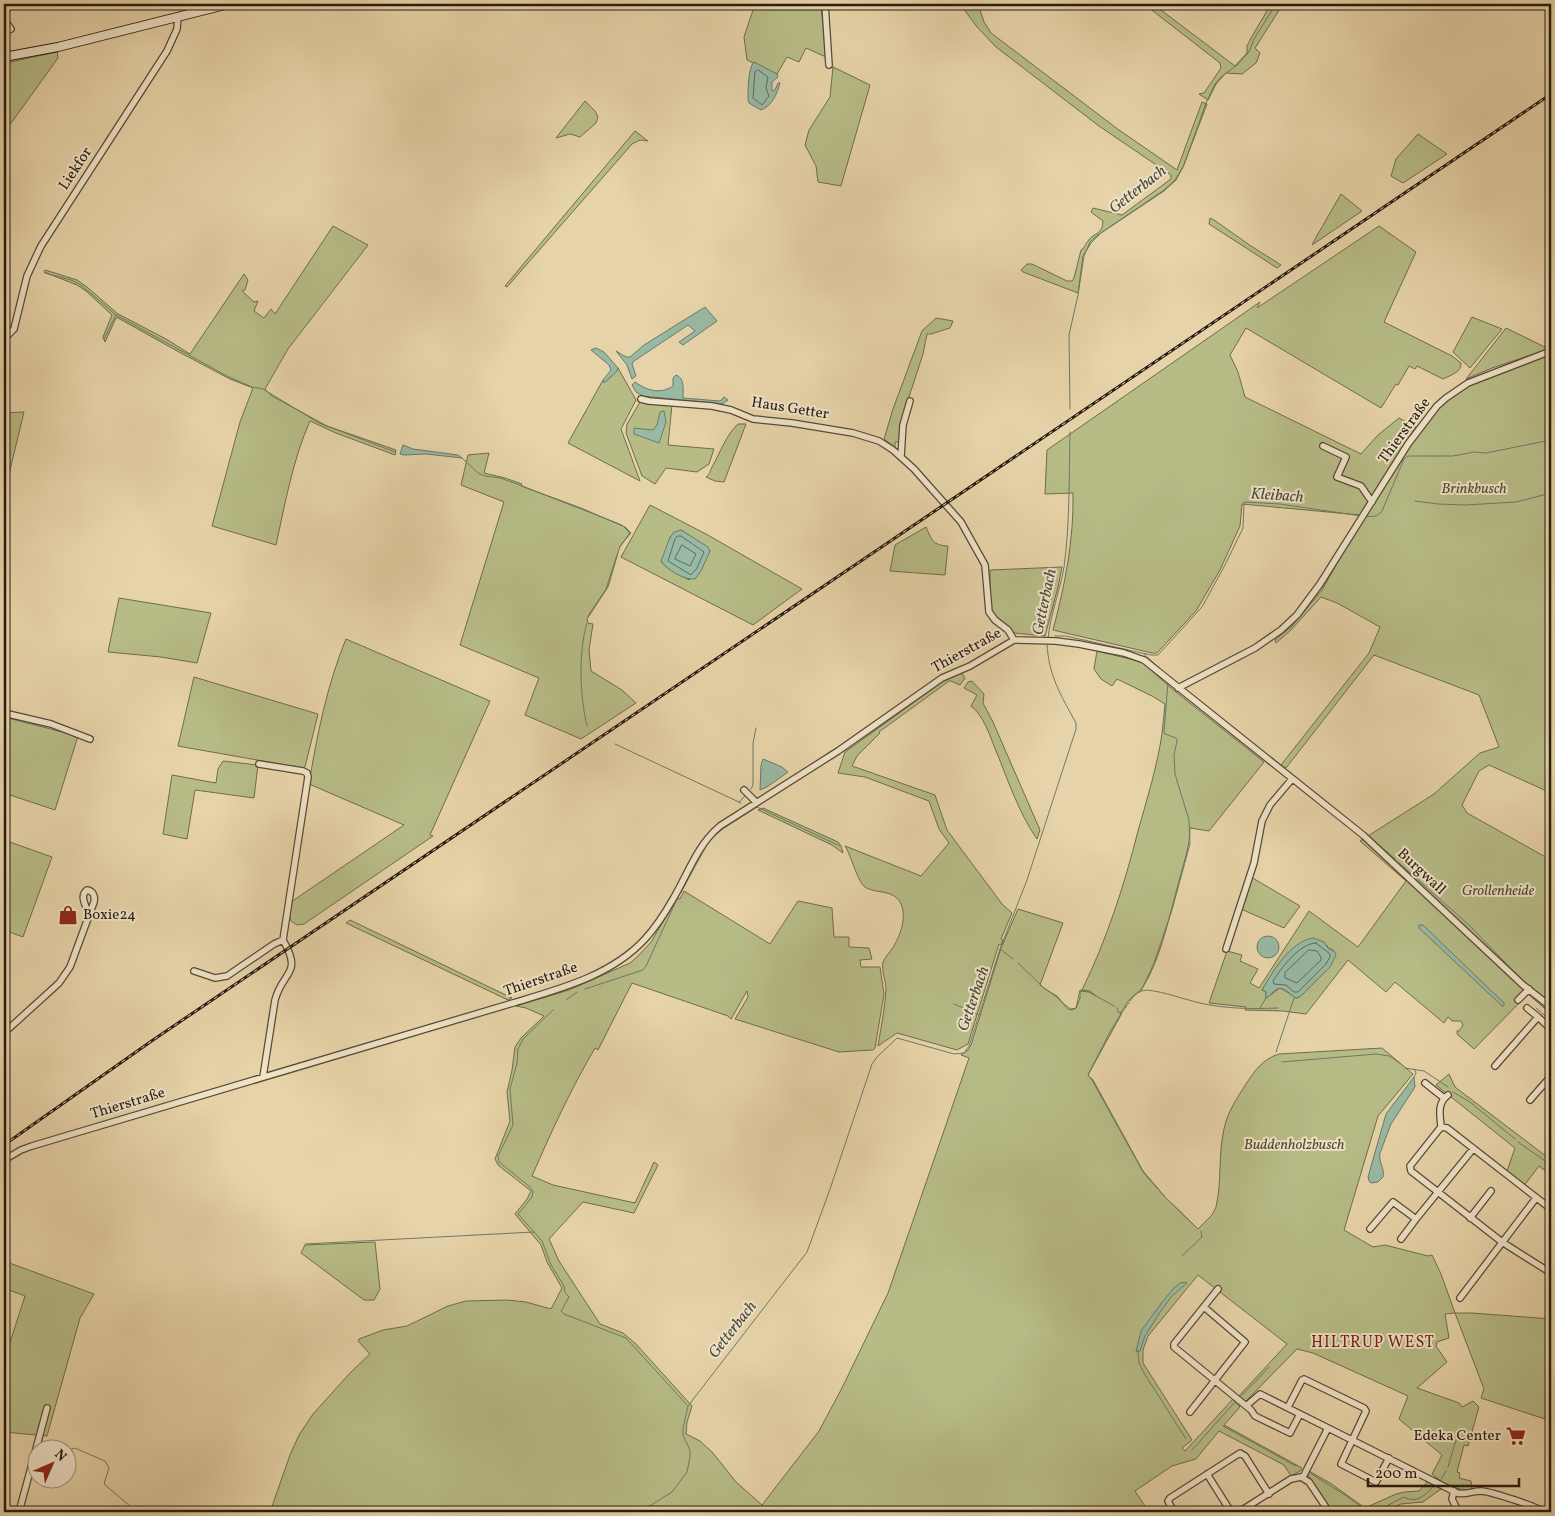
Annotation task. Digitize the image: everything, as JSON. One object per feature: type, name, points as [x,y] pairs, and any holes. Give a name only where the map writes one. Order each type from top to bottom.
[{"type":"main road","points":[[8,55],[58,47],[229,4]]},
{"type":"street","points":[[826,4],[829,65]]},
{"type":"street","name":"Liekfor","points":[[4,339],[14,329],[28,276],[41,246],[167,51],[177,29],[178,17]]},
{"type":"street","points":[[4,19],[11,28]]},
{"type":"street","name":"Thierstraße","points":[[4,1160],[32,1146],[522,1001],[564,987],[608,967],[638,946],[657,925],[708,837],[727,821],[838,751],[942,678],[970,666],[1014,640],[1052,640],[1136,656],[1144,660],[1178,688],[1256,648],[1289,623],[1306,604],[1421,425],[1446,398],[1468,383],[1551,351]]},
{"type":"street","name":"Haus Getter","points":[[641,399],[712,406],[731,410],[753,419],[852,432],[879,441],[901,456],[952,511],[971,538],[985,565],[989,612],[992,618],[1008,630],[1014,640]]},
{"type":"street","points":[[901,456],[903,424],[910,401]]},
{"type":"street","points":[[1323,446],[1346,457],[1337,477],[1361,486],[1372,502]]},
{"type":"street","name":"Burgwall","points":[[1178,688],[1363,835],[1529,989],[1551,1007]]},
{"type":"street","points":[[4,713],[51,724],[90,739]]},
{"type":"street","points":[[258,764],[307,773],[308,777],[283,940],[292,957],[292,966],[279,988],[275,1000],[263,1077]]},
{"type":"street","points":[[1226,949],[1254,863],[1262,821],[1270,805],[1292,779]]},
{"type":"street","points":[[744,790],[756,802]]},
{"type":"street","points":[[4,1033],[59,983],[65,975],[74,957],[89,914]]},
{"type":"street","points":[[194,971],[215,978],[228,976],[274,944],[283,940]]},
{"type":"street","points":[[1518,1000],[1529,989]]},
{"type":"street","points":[[1527,1008],[1551,1029]]},
{"type":"street","points":[[1496,1066],[1538,1017]]},
{"type":"street","points":[[1530,1100],[1551,1076]]},
{"type":"street","points":[[1425,1083],[1446,1096],[1439,1109],[1441,1127],[1409,1169],[1502,1242],[1551,1273]]},
{"type":"street","points":[[1441,1127],[1447,1128],[1551,1209]]},
{"type":"street","points":[[1401,1239],[1473,1149]]},
{"type":"street","points":[[1470,1218],[1491,1191]]},
{"type":"street","points":[[1460,1298],[1536,1198]]},
{"type":"street","points":[[1370,1229],[1393,1202],[1416,1220]]},
{"type":"street","points":[[1218,1288],[1173,1346],[1246,1406],[1255,1416],[1290,1433],[1300,1414]]},
{"type":"street","points":[[1190,1412],[1245,1342],[1204,1307]]},
{"type":"street","points":[[1288,1407],[1304,1379],[1364,1408],[1366,1411],[1341,1462],[1344,1467],[1376,1482],[1389,1458]]},
{"type":"street","points":[[1246,1406],[1260,1394],[1454,1491],[1463,1494],[1487,1492],[1544,1512]]},
{"type":"street","points":[[19,1512],[47,1408]]},
{"type":"street","points":[[1303,1477],[1328,1428]]},
{"type":"street","points":[[1174,1512],[1169,1499],[1241,1453],[1269,1494]]},
{"type":"street","points":[[1207,1474],[1231,1512]]},
{"type":"street","points":[[1239,1512],[1291,1479],[1303,1477],[1309,1482],[1329,1512]]},
{"type":"street","points":[[1454,1491],[1452,1499],[1456,1511]]},
{"type":"green space","points":[[755,4],[821,4],[826,57],[806,48],[799,62],[787,57],[777,74],[747,60],[744,37]]},
{"type":"green space","points":[[960,4],[978,4],[984,22],[991,33],[1119,130],[1177,170],[1202,102],[1207,104],[1183,167],[1176,180],[1164,191],[1101,233],[1091,243],[1083,256],[1078,293],[1021,270],[1027,264],[1032,264],[1067,281],[1072,281],[1081,250],[1103,226],[1103,221],[1091,212],[1093,208],[1122,215],[1171,179],[1171,175],[1099,126],[996,47],[977,27]]},
{"type":"green space","points":[[1144,4],[1153,4],[1235,66],[1247,53],[1247,46],[1271,4],[1283,4],[1255,48],[1260,53],[1256,63],[1242,74],[1226,73],[1216,84],[1208,100],[1199,94],[1204,93],[1221,68],[1220,63]]},
{"type":"green space","points":[[57,52],[58,58],[4,133],[4,67],[10,62]]},
{"type":"green space","points":[[833,67],[870,85],[841,186],[818,182],[816,166],[805,145],[809,130],[830,97]]},
{"type":"green space","points":[[585,101],[598,117],[596,123],[580,137],[570,134],[556,138]]},
{"type":"green space","points":[[635,131],[648,141],[640,140],[632,144],[507,287],[505,286]]},
{"type":"green space","points":[[1418,134],[1447,154],[1403,183],[1391,176],[1396,159]]},
{"type":"green space","points":[[1341,194],[1362,211],[1312,245],[1315,239]]},
{"type":"green space","points":[[1210,218],[1281,265],[1277,268],[1209,224]]},
{"type":"green space","points":[[333,226],[368,245],[288,349],[265,389],[272,396],[327,426],[396,450],[395,455],[310,421],[294,466],[276,545],[212,526],[240,422],[253,388],[230,379],[118,318],[116,318],[105,342],[103,337],[112,315],[77,285],[44,272],[45,270],[77,280],[118,314],[190,354],[244,274],[248,280],[245,290],[242,291],[254,302],[258,301],[254,311],[264,318],[271,309],[275,314]]},
{"type":"green space","points":[[1379,226],[1416,252],[1384,322],[1452,356],[1461,363],[1458,371],[1443,379],[1417,366],[1415,369],[1409,366],[1381,408],[1246,328],[1230,355],[1238,372],[1245,397],[1361,454],[1378,435],[1399,418],[1416,427],[1360,515],[1242,504],[1240,526],[1220,570],[1196,611],[1157,653],[1053,630],[1068,562],[1073,493],[1045,494],[1047,450],[1260,302],[1257,308]]},
{"type":"green space","points":[[1472,317],[1502,329],[1470,368],[1453,352]]},
{"type":"green space","points":[[936,318],[953,321],[950,328],[927,334],[923,354],[908,400],[899,442],[895,442],[895,447],[884,439],[893,409],[922,331]]},
{"type":"green space","points":[[1506,328],[1549,349],[1492,368],[1466,379]]},
{"type":"green space","points":[[1551,353],[1551,793],[1489,765],[1479,771],[1462,805],[1467,813],[1551,860],[1551,1014],[1528,994],[1474,1049],[1457,1034],[1457,1031],[1463,1025],[1461,1021],[1452,1021],[1448,1017],[1444,1023],[1395,982],[1386,992],[1348,960],[1306,1014],[1245,1010],[1246,1007],[1209,1003],[1227,951],[1242,955],[1240,961],[1258,969],[1250,983],[1259,988],[1309,911],[1358,947],[1406,881],[1360,841],[1434,794],[1480,753],[1499,747],[1479,695],[1374,655],[1286,768],[1281,765],[1369,653],[1380,627],[1337,603],[1321,597],[1291,630],[1276,643],[1275,640],[1292,626],[1322,590],[1422,425],[1438,408],[1469,384]],"holes":[[[1327,945],[1328,948],[1333,950],[1330,967],[1300,997],[1296,998],[1280,988],[1266,998],[1266,992],[1262,990],[1277,966]]]},
{"type":"green space","points":[[618,368],[636,400],[621,429],[640,481],[568,443],[603,380],[605,382]]},
{"type":"green space","points":[[640,402],[672,405],[668,445],[714,449],[709,464],[697,472],[666,468],[655,484],[642,476],[626,433],[627,424]]},
{"type":"green space","points":[[24,412],[4,495],[4,413]]},
{"type":"green space","points":[[738,424],[746,424],[724,482],[706,477],[727,439]]},
{"type":"green space","points":[[489,453],[484,473],[522,484],[521,486],[581,508],[625,527],[631,533],[620,546],[608,587],[587,619],[588,623],[593,624],[589,650],[591,671],[622,690],[636,703],[581,739],[525,715],[539,678],[460,645],[504,502],[461,485],[468,455]]},
{"type":"green space","points":[[650,505],[706,534],[802,589],[753,625],[621,557]],"holes":[[[681,530],[710,551],[689,580],[665,566],[661,561],[670,542],[670,537]]]},
{"type":"green space","points":[[926,527],[933,541],[948,546],[945,575],[890,571],[895,545]]},
{"type":"green space","points":[[1062,567],[1045,636],[1014,633],[994,616],[990,608],[990,570]]},
{"type":"green space","points":[[119,598],[211,613],[197,663],[161,657],[108,652]]},
{"type":"green space","points":[[346,639],[490,701],[430,835],[433,836],[304,924],[297,925],[291,921],[289,915],[291,902],[404,825],[309,784],[323,710],[333,674]]},
{"type":"green space","name":"Buddenholzbusch","points":[[1097,651],[1142,662],[1171,688],[1264,762],[1209,831],[1190,828],[1186,857],[1156,961],[1143,987],[1129,1000],[1120,1013],[1122,1013],[1088,1075],[1093,1080],[1143,1171],[1166,1198],[1198,1229],[1212,1215],[1216,1207],[1222,1139],[1227,1117],[1249,1079],[1264,1062],[1279,1054],[1382,1048],[1413,1074],[1378,1116],[1344,1230],[1373,1247],[1385,1245],[1428,1256],[1432,1255],[1455,1313],[1445,1314],[1449,1338],[1437,1342],[1436,1346],[1447,1362],[1417,1388],[1459,1403],[1462,1407],[1473,1401],[1479,1407],[1468,1446],[1464,1445],[1457,1472],[1460,1473],[1459,1478],[1471,1481],[1472,1489],[1467,1490],[1451,1486],[1432,1474],[1442,1455],[1399,1419],[1408,1396],[1313,1353],[1297,1349],[1246,1401],[1238,1397],[1287,1344],[1198,1275],[1148,1336],[1143,1350],[1143,1363],[1192,1440],[1182,1448],[1185,1451],[1233,1399],[1240,1407],[1224,1425],[1302,1468],[1291,1476],[1284,1465],[1219,1431],[1196,1459],[1172,1466],[1135,1491],[1149,1512],[270,1512],[299,1435],[313,1414],[370,1354],[358,1341],[359,1339],[383,1330],[407,1326],[448,1306],[466,1301],[507,1300],[526,1302],[551,1309],[562,1288],[547,1262],[541,1245],[515,1214],[531,1191],[498,1165],[495,1159],[510,1121],[507,1092],[515,1047],[521,1038],[544,1016],[516,1006],[569,990],[630,963],[651,942],[677,898],[680,899],[684,891],[770,944],[798,901],[832,908],[834,937],[849,937],[849,947],[869,948],[872,959],[860,960],[861,967],[880,967],[884,994],[875,1048],[873,1050],[839,1052],[735,1019],[748,997],[747,991],[731,1019],[728,1016],[632,983],[598,1050],[595,1048],[578,1079],[532,1176],[553,1185],[635,1203],[654,1162],[658,1165],[634,1213],[583,1202],[549,1239],[559,1261],[600,1324],[623,1333],[635,1343],[692,1406],[687,1422],[686,1434],[700,1441],[713,1453],[736,1482],[762,1505],[819,1431],[888,1293],[969,1058],[961,1055],[971,1045],[1001,948],[1018,909],[1063,923],[1040,985],[1057,997],[1068,1009],[1072,1010],[1076,1008],[1080,998],[1080,991],[1089,992],[1096,996],[1090,991],[1082,990],[1107,932],[1127,872],[1152,783],[1162,734],[1165,704],[1117,679],[1112,686],[1101,679],[1094,669]]},
{"type":"green space","points":[[962,673],[965,678],[960,685],[949,681],[879,732],[857,756],[852,766],[935,795],[947,830],[1002,904],[1012,913],[1001,939],[1003,940],[1001,945],[999,944],[968,1044],[957,1050],[897,1033],[878,1046],[886,989],[883,962],[900,933],[903,914],[900,902],[893,895],[869,889],[862,884],[845,846],[921,876],[949,843],[939,829],[929,801],[865,777],[838,773],[845,752],[946,679]]},
{"type":"green space","points":[[194,677],[318,714],[305,767],[178,746]]},
{"type":"green space","points":[[972,681],[984,694],[983,703],[1040,830],[1037,839],[1018,806],[985,724],[971,706],[977,695],[964,688],[968,682]]},
{"type":"green space","points":[[4,717],[78,736],[55,810],[4,793]]},
{"type":"green space","points":[[223,761],[258,765],[254,798],[195,790],[187,839],[163,834],[172,775],[216,783],[218,769]]},
{"type":"green space","points":[[763,808],[838,842],[843,853],[832,845],[758,810]]},
{"type":"green space","points":[[4,840],[52,857],[23,937],[4,930]]},
{"type":"green space","points":[[1251,877],[1300,906],[1284,928],[1241,909]]},
{"type":"green space","points":[[350,920],[512,998],[508,1000],[346,923]]},
{"type":"green space","points":[[1449,1074],[1455,1087],[1551,1160],[1551,1175],[1539,1166],[1523,1187],[1506,1174],[1515,1148],[1436,1085]]},
{"type":"green space","points":[[375,1242],[380,1289],[374,1300],[364,1300],[301,1253],[305,1245]]},
{"type":"green space","points":[[4,1261],[94,1294],[80,1318],[47,1436],[4,1432],[4,1361],[25,1296],[4,1288]]},
{"type":"green space","points":[[1455,1313],[1551,1319],[1551,1421],[1481,1398],[1484,1389]]},
{"type":"green space","points":[[1309,1471],[1330,1483],[1365,1508],[1396,1494],[1419,1491],[1428,1481],[1441,1489],[1423,1502],[1401,1504],[1383,1512],[1332,1512],[1308,1476]]},
{"type":"water","points":[[754,62],[777,74],[778,77],[772,82],[772,91],[780,83],[774,99],[761,110],[749,103],[748,99],[749,74]]},
{"type":"water","points":[[705,307],[717,321],[683,345],[679,342],[695,331],[688,325],[634,361],[632,364],[636,376],[632,379],[627,365],[616,351],[626,357],[630,357],[644,345]]},
{"type":"water","points":[[596,348],[604,352],[618,368],[604,383],[603,380],[611,370],[609,365],[591,350]]},
{"type":"water","points":[[676,375],[682,381],[683,398],[720,401],[724,397],[728,400],[722,404],[643,396],[636,392],[632,385],[635,382],[648,389],[658,391],[668,389],[673,386],[673,378]]},
{"type":"water","points":[[664,411],[666,422],[659,443],[634,434],[634,428],[653,430],[657,425],[660,412]]},
{"type":"water","points":[[403,445],[413,449],[458,455],[462,458],[426,454],[404,455],[400,454]]},
{"type":"water","points":[[681,530],[708,547],[710,551],[701,571],[695,579],[676,574],[661,561],[672,535],[674,532]]},
{"type":"water","points":[[763,759],[782,767],[788,772],[760,790],[761,765]]},
{"type":"water","points":[[1419,925],[1423,925],[1504,1003],[1504,1006],[1419,928]]},
{"type":"water","points":[[1268,936],[1278,943],[1279,947],[1272,957],[1268,958],[1258,951],[1257,947],[1264,937]]},
{"type":"water","points":[[1313,938],[1324,942],[1328,948],[1335,952],[1336,955],[1330,967],[1300,997],[1296,998],[1280,988],[1266,998],[1266,992],[1262,990],[1283,958],[1297,945]]},
{"type":"water","points":[[1414,1077],[1415,1087],[1391,1124],[1380,1153],[1383,1177],[1378,1182],[1371,1183],[1368,1177],[1386,1114]]},
{"type":"water","points":[[1186,1282],[1171,1297],[1161,1311],[1145,1336],[1140,1351],[1136,1352],[1141,1331],[1174,1288],[1180,1283]]},
{"type":"waterway","name":"Getterbach","points":[[1070,409],[1069,335],[1084,256],[1090,242],[1164,190],[1175,180],[1184,165],[1206,103],[1215,84],[1249,52],[1254,39],[1276,4]]},
{"type":"waterway","points":[[4,267],[10,268]]},
{"type":"waterway","points":[[45,273],[71,280],[81,285],[116,315],[227,376],[252,387],[263,389],[319,423],[395,452]]},
{"type":"waterway","points":[[104,339],[116,315]]},
{"type":"waterway","name":"Getterbach","points":[[1048,639],[1066,550],[1070,432]]},
{"type":"waterway","name":"Kleibach","points":[[1365,516],[1375,516],[1382,511],[1404,459],[1408,456],[1453,456],[1474,452],[1486,453],[1551,440]]},
{"type":"waterway","points":[[462,458],[478,473],[485,476],[500,478],[517,484],[622,525],[629,534],[620,547]]},
{"type":"waterway","points":[[1415,501],[1465,505],[1516,502],[1551,493]]},
{"type":"waterway","name":"Kleibach","points":[[1055,636],[1066,636],[1158,655],[1202,607],[1243,528],[1244,502],[1280,504],[1361,516]]},
{"type":"waterway","points":[[588,616],[606,589],[617,555]]},
{"type":"waterway","points":[[587,623],[581,661],[583,702],[587,726]]},
{"type":"waterway","name":"Getterbach","points":[[640,1512],[672,1492],[687,1472],[690,1450],[683,1435],[683,1428],[688,1406],[807,1252],[872,1064],[897,1038],[954,1054],[964,1053],[969,1046],[1000,949],[1027,880],[1076,729],[1076,723],[1060,694],[1053,675],[1047,643]]},
{"type":"waterway","points":[[1144,654],[1167,675]]},
{"type":"waterway","points":[[1141,991],[1154,963],[1172,910],[1190,844],[1189,820],[1175,774],[1174,755],[1177,741],[1176,738],[1164,732],[1168,683]]},
{"type":"waterway","points":[[751,789],[753,785],[753,743],[756,728]]},
{"type":"waterway","points":[[615,744],[741,803]]},
{"type":"waterway","points":[[1255,745],[1278,763]]},
{"type":"waterway","points":[[1284,768],[1315,793]]},
{"type":"waterway","points":[[739,802],[745,796]]},
{"type":"waterway","points":[[1320,797],[1361,830]]},
{"type":"waterway","points":[[712,838],[757,807],[840,846]]},
{"type":"waterway","points":[[1365,833],[1368,836]]},
{"type":"waterway","points":[[1371,838],[1395,859]]},
{"type":"waterway","points":[[681,892],[709,841]]},
{"type":"waterway","points":[[1399,863],[1469,925],[1525,983]]},
{"type":"waterway","points":[[585,989],[643,970],[677,899]]},
{"type":"waterway","points":[[1000,949],[1013,959]]},
{"type":"waterway","points":[[1018,963],[1045,989],[1057,996],[1071,1009],[1076,1008],[1080,990],[1089,992],[1114,1006]]},
{"type":"waterway","points":[[1117,1008],[1119,1013],[1122,1012],[1135,995],[1147,990],[1220,1006],[1278,1008]]},
{"type":"waterway","points":[[566,1000],[577,992]]},
{"type":"waterway","points":[[1260,1008],[1266,998]]},
{"type":"waterway","points":[[1276,1052],[1294,998]]},
{"type":"waterway","points":[[1546,999],[1551,1003]]},
{"type":"waterway","points":[[954,1004],[979,1015]]},
{"type":"waterway","points":[[1536,1008],[1551,1021]]},
{"type":"waterway","points":[[553,1010],[523,1039],[518,1049],[517,1063],[510,1089],[513,1125],[498,1156],[499,1162],[533,1191],[532,1197],[518,1214],[542,1241],[551,1265],[564,1286],[565,1293],[569,1297],[561,1311],[564,1314],[626,1338],[687,1405]]},
{"type":"waterway","points":[[1122,1012],[1088,1075],[1143,1172],[1196,1227]]},
{"type":"waterway","points":[[1282,1062],[1376,1054],[1389,1056],[1401,1064]]},
{"type":"waterway","points":[[1405,1068],[1424,1071],[1448,1087]]},
{"type":"waterway","points":[[1414,1069],[1416,1073],[1414,1077]]},
{"type":"waterway","points":[[1453,1092],[1470,1102],[1515,1139]]},
{"type":"waterway","points":[[1518,1142],[1551,1165]]},
{"type":"waterway","points":[[1182,1256],[1202,1237],[1201,1231]]},
{"type":"waterway","points":[[305,1244],[534,1232]]},
{"type":"waterway","points":[[1138,1351],[1139,1363],[1144,1373],[1186,1439]]},
{"type":"waterway","points":[[1240,1397],[1269,1367]]},
{"type":"waterway","points":[[1192,1450],[1235,1402]]},
{"type":"waterway","points":[[1223,1426],[1296,1466]]},
{"type":"waterway","points":[[1448,1467],[1456,1440]]},
{"type":"waterway","points":[[78,1449],[105,1461],[109,1468],[104,1484],[137,1512]]},
{"type":"waterway","points":[[1441,1479],[1446,1471]]},
{"type":"waterway","points":[[1310,1473],[1364,1509]]},
{"type":"waterway","points":[[1375,1512],[1404,1497],[1413,1500],[1420,1498],[1434,1486]]},
{"type":"railway","points":[[4,1145],[153,1040],[1551,94]]},
{"type":"place","name":"Boxie24","points":[[68,915]]},
{"type":"place","name":"Edeka Center","points":[[1516,1436]]},
{"type":"district","name":"HILTRUP WEST","points":[[1373,1343]]},
{"type":"park label","name":"Brinkbusch","points":[[1474,489]]},
{"type":"park label","name":"Grollenheide","points":[[1498,891]]}]
